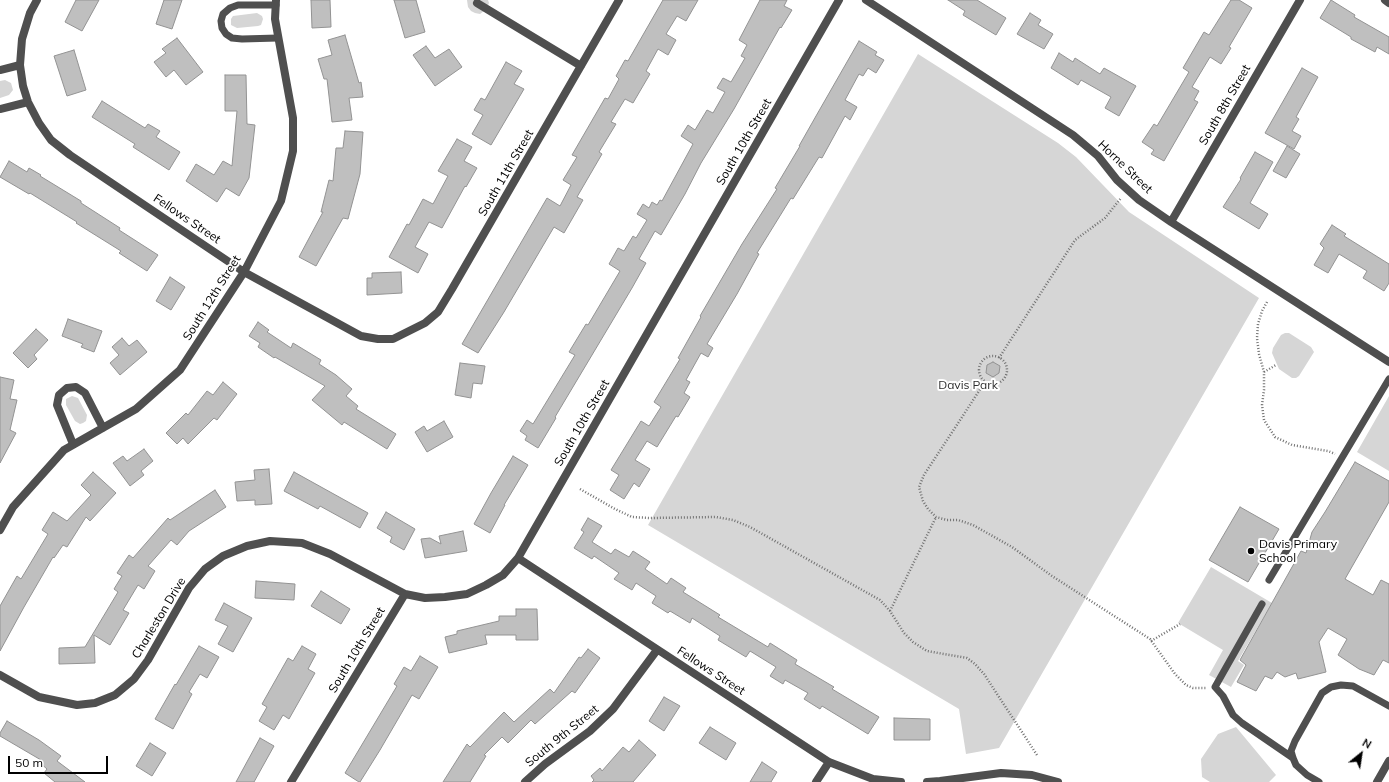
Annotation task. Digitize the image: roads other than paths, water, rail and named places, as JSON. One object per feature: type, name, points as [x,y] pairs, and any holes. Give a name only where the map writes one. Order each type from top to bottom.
[{"type":"street","name":"Fellows Street","points":[[37,0],[30,13],[22,39],[20,65],[23,86],[28,102],[38,123],[51,140],[70,155],[244,272],[361,336],[378,339],[393,339]]},
{"type":"street","name":"South 11th Street","points":[[393,339],[425,323],[438,312],[619,0]]},
{"type":"street","name":"South 10th Street","points":[[291,782],[405,594],[445,597],[467,594],[486,585],[503,574],[518,558],[839,0]]},
{"type":"street","name":"Horne Street","points":[[866,0],[1073,135],[1098,156],[1118,180],[1139,200],[1170,222],[1389,362]]},
{"type":"street","name":"South 8th Street","points":[[1170,222],[1300,0]]},
{"type":"street","points":[[1385,0],[1389,3]]},
{"type":"street","name":"South 12th Street","points":[[0,530],[13,507],[64,450],[136,409],[180,370],[244,272],[281,201],[293,151],[293,118],[275,19],[276,3]]},
{"type":"street","points":[[477,3],[581,66]]},
{"type":"street","points":[[0,70],[20,65]]},
{"type":"street","points":[[0,109],[28,102]]},
{"type":"street","points":[[73,444],[57,405],[59,395],[67,388],[76,386],[85,392],[103,428]]},
{"type":"street","name":"Charleston Drive","points":[[0,675],[39,697],[77,705],[95,703],[115,695],[134,679],[148,660],[189,588],[205,569],[223,556],[247,546],[270,541],[302,543],[330,554],[405,594]]},
{"type":"street","name":"Fellows Street","points":[[518,558],[656,650],[829,762],[873,779],[901,782]]},
{"type":"street","name":"South 9th Street","points":[[524,782],[545,764],[590,731],[613,709],[656,650]]},
{"type":"street","points":[[1377,782],[1389,761]]},
{"type":"street","points":[[816,782],[829,762]]},
{"type":"street","points":[[927,782],[1001,773],[1032,776],[1058,782]]},
{"type":"lane","points":[[276,3],[238,5],[226,11],[223,14],[221,21],[222,28],[226,34],[232,38],[278,38]]},
{"type":"lane","points":[[1269,580],[1389,379]]},
{"type":"lane","points":[[1262,604],[1215,687],[1223,696],[1233,715],[1242,723],[1293,758]]},
{"type":"lane","points":[[1319,782],[1307,775],[1296,765],[1291,751],[1322,693],[1332,687],[1341,685],[1353,686],[1389,706]]},
{"type":"place","name":"Davis Primary School","points":[[1251,551]]},
{"type":"park label","name":"Davis Park","points":[[968,385]]}]
